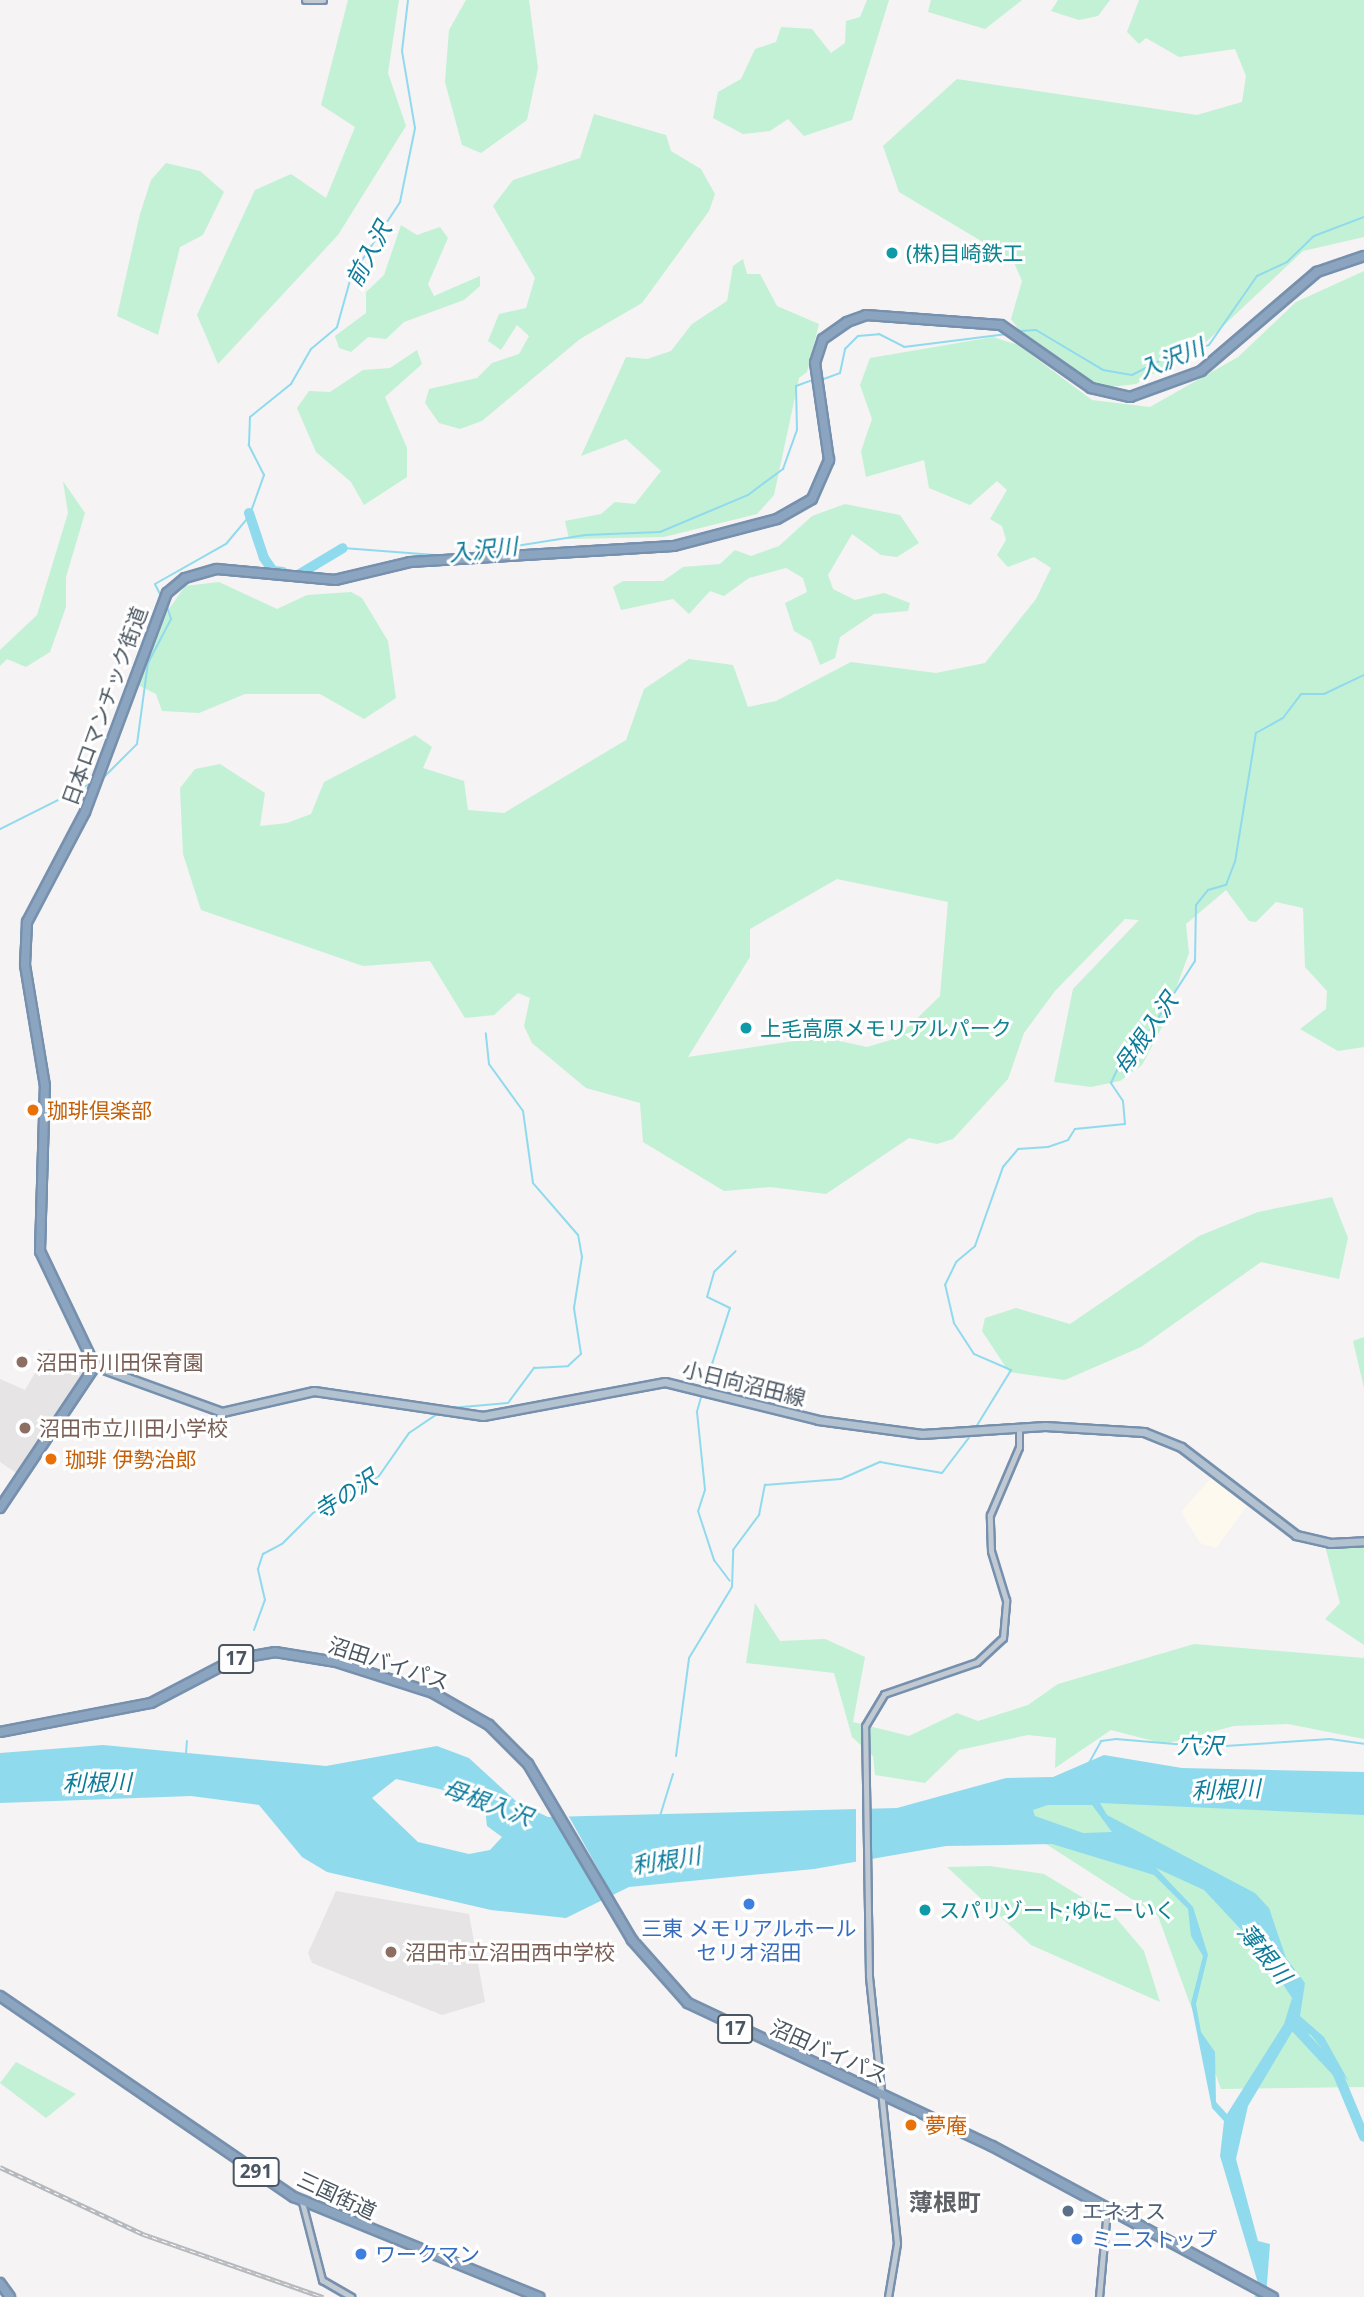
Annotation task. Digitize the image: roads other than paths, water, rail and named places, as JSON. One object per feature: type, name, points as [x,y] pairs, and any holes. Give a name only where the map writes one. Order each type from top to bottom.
[{"type":"highway","name":"日本ロマンチック街道","points":[[96,1366],[40,1251],[45,1086],[26,933],[85,812],[167,593],[185,578],[216,569],[326,580],[411,562],[674,546],[777,519],[812,499],[829,460],[815,362],[823,339],[847,322],[866,316],[1001,324],[1091,388],[1130,397],[1201,371],[1317,271],[1364,256]]},
{"type":"highway","points":[[0,1508],[96,1366]]},
{"type":"highway","name":"沼田バイパス","points":[[0,1732],[151,1703],[235,1659],[275,1653],[417,1686],[475,1715],[536,1773],[622,1924],[661,1978],[698,2010],[879,2092],[1273,2297]]},
{"type":"highway","name":"三国街道","points":[[0,1996],[302,2202],[539,2297]]},
{"type":"highway","points":[[0,2283],[10,2297]]},
{"type":"main road","name":"小日向沼田線","points":[[96,1366],[222,1412],[314,1391],[483,1416],[665,1382],[884,1430],[943,1435],[1019,1429],[1154,1433],[1296,1535],[1330,1543],[1364,1541]]},
{"type":"street","points":[[305,0],[323,0]]},
{"type":"street","points":[[888,2297],[897,2243],[879,2092],[865,1883],[865,1726],[877,1701],[895,1688],[978,1662],[1003,1638],[1006,1600],[991,1550],[990,1515],[1019,1447],[1019,1429]]},
{"type":"street","points":[[302,2202],[322,2280],[352,2297]]},
{"type":"street","points":[[1099,2297],[1107,2209]]},
{"type":"water","points":[[103,1745],[326,1766],[437,1746],[469,1758],[518,1803],[548,1817],[897,1808],[1006,1778],[1053,1777],[1104,1755],[1182,1768],[1364,1772],[1364,1815],[1100,1803],[1107,1815],[1255,1893],[1269,1908],[1286,1958],[1305,1983],[1300,2016],[1324,2037],[1349,2082],[1311,2035],[1295,2027],[1248,2106],[1236,2159],[1258,2241],[1270,2244],[1266,2297],[1255,2297],[1258,2283],[1220,2156],[1224,2121],[1212,2108],[1191,2003],[1203,1956],[1191,1936],[1188,1909],[1154,1875],[1052,1844],[946,1846],[814,1869],[629,1887],[566,1918],[491,1910],[327,1872],[302,1857],[259,1805],[191,1796],[0,1803],[0,1753]],"holes":[[[396,1779],[452,1792],[485,1809],[487,1826],[502,1837],[490,1850],[469,1854],[418,1842],[372,1798]],[[1048,1805],[1092,1805],[1112,1832],[1083,1833],[1035,1816],[1033,1810]],[[1156,1868],[1204,1890],[1261,1951],[1292,1998],[1284,2024],[1227,2114],[1216,2102],[1215,2052],[1201,2032],[1196,2004],[1208,1955],[1193,1907]]]},
{"type":"waterway","name":"前入沢","points":[[160,594],[155,584],[226,544],[249,517],[264,475],[249,445],[250,417],[291,384],[311,349],[337,327],[351,277],[400,202],[415,128],[402,51],[408,0]]},
{"type":"waterway","name":"入沢川","points":[[1020,331],[1036,330],[1103,370],[1132,375],[1175,353],[1209,345],[1257,276],[1287,262],[1314,236],[1364,217]]},
{"type":"waterway","name":"入沢川","points":[[821,380],[840,373],[845,349],[858,336],[879,334],[904,347],[1007,334]]},
{"type":"waterway","name":"入沢川","points":[[460,555],[585,535],[660,532],[748,495],[783,469],[797,430],[796,386],[810,381]]},
{"type":"waterway","name":"入沢川","points":[[249,513],[264,558],[273,571],[283,572]]},
{"type":"waterway","name":"入沢川","points":[[343,548],[448,556]]},
{"type":"waterway","name":"入沢川","points":[[298,575],[343,548]]},
{"type":"waterway","name":"入沢川","points":[[102,779],[137,744],[148,663],[171,619],[166,604]]},
{"type":"waterway","name":"母根入沢","points":[[976,1427],[1011,1370],[974,1354],[954,1323],[945,1285],[956,1262],[975,1246],[1003,1167],[1018,1149],[1048,1147],[1068,1140],[1075,1129],[1125,1124],[1123,1101],[1111,1083],[1124,1055],[1138,1049],[1195,961],[1196,905],[1208,890],[1226,885],[1235,862],[1256,733],[1283,718],[1301,694],[1324,694],[1364,675]]},
{"type":"waterway","name":"入沢川","points":[[0,829],[90,784]]},
{"type":"waterway","name":"寺の沢","points":[[451,1408],[508,1403],[534,1368],[568,1366],[581,1354],[574,1308],[582,1257],[578,1235],[533,1183],[523,1111],[489,1064],[486,1033]]},
{"type":"waterway","points":[[704,1389],[730,1308],[707,1297],[714,1272],[736,1251]]},
{"type":"waterway","points":[[702,1394],[697,1412],[705,1490],[698,1511],[714,1560],[730,1581]]},
{"type":"waterway","name":"寺の沢","points":[[254,1630],[265,1600],[258,1569],[263,1554],[282,1544],[313,1513],[379,1476],[409,1433],[439,1413]]},
{"type":"waterway","name":"母根入沢","points":[[676,1756],[689,1658],[732,1587],[733,1550],[759,1515],[765,1485],[841,1479],[880,1462],[942,1473],[971,1435]]},
{"type":"waterway","name":"穴沢","points":[[1089,1763],[1101,1741],[1116,1739],[1210,1747],[1330,1739],[1364,1744]]},
{"type":"waterway","name":"寺の沢","points":[[186,1754],[187,1741]]},
{"type":"waterway","name":"母根入沢","points":[[660,1816],[673,1774]]},
{"type":"waterway","points":[[1293,2025],[1337,2072],[1364,2137]]},
{"type":"railway","points":[[0,2167],[143,2234],[323,2297]]},
{"type":"place","name":"(株)目崎鉄工","points":[[892,253]]},
{"type":"place","name":"上毛高原メモリアルパーク","points":[[746,1028]]},
{"type":"place","name":"珈琲倶楽部","points":[[33,1110]]},
{"type":"place","name":"沼田市川田保育園","points":[[22,1362]]},
{"type":"place","name":"沼田市立川田小学校","points":[[25,1428]]},
{"type":"place","name":"珈琲 伊勢治郎","points":[[51,1459]]},
{"type":"place","name":"三東 メモリアルホール セリオ沼田","points":[[749,1904]]},
{"type":"place","name":"スパリゾート;ゆにーいく","points":[[925,1910]]},
{"type":"place","name":"沼田市立沼田西中学校","points":[[391,1952]]},
{"type":"place","name":"夢庵","points":[[911,2125]]},
{"type":"place","name":"エネオス","points":[[1068,2211]]},
{"type":"place","name":"ミニストップ","points":[[1077,2239]]},
{"type":"place","name":"ワークマン","points":[[361,2254]]},
{"type":"district","name":"薄根町","points":[[945,2202]]},
{"type":"water label","name":"利根川","points":[[97,1782]]},
{"type":"water label","name":"利根川","points":[[1226,1789]]},
{"type":"water label","name":"利根川","points":[[666,1860]]},
{"type":"water label","name":"薄根川","points":[[1265,1953]]}]
